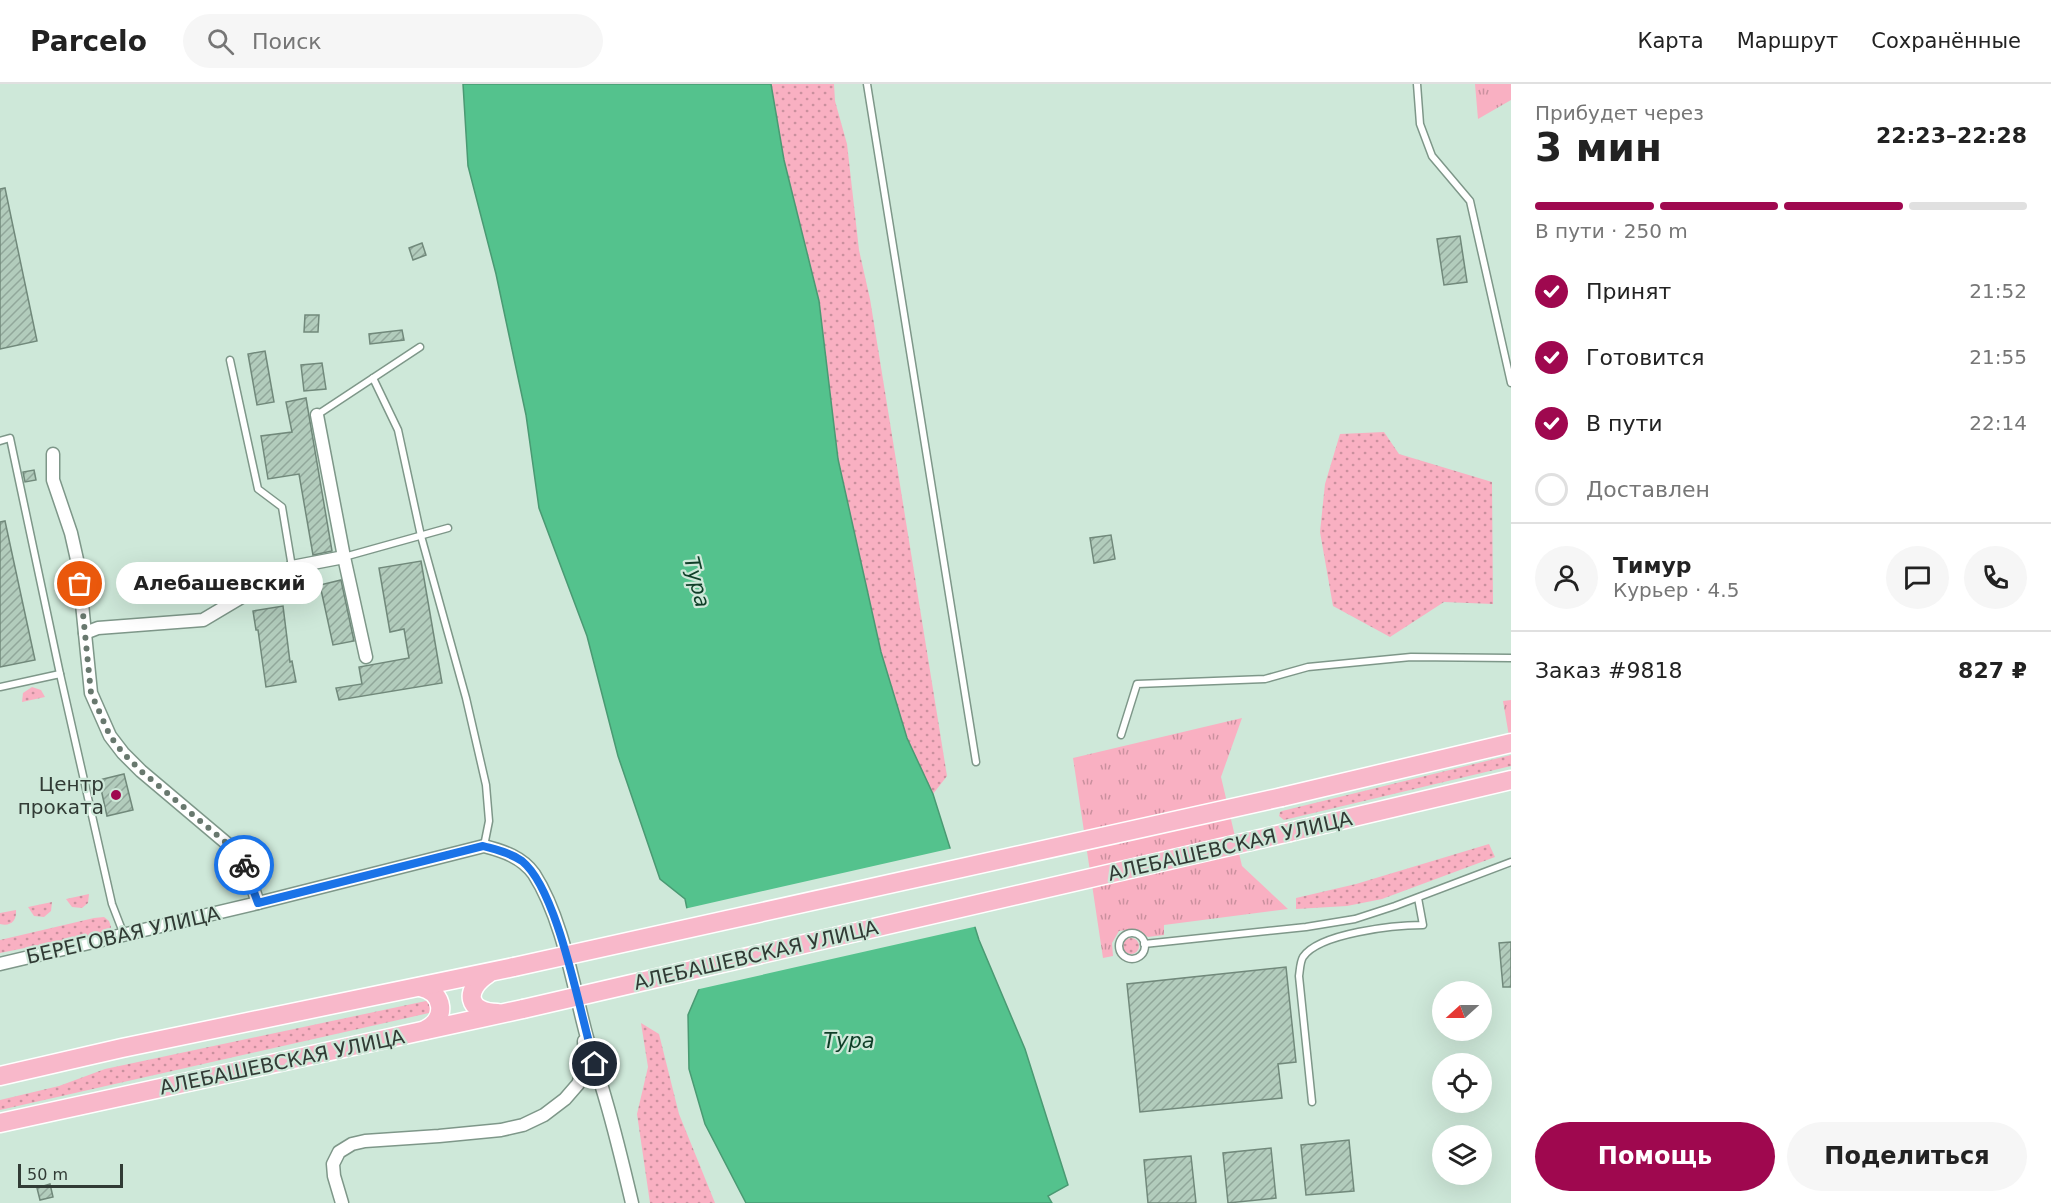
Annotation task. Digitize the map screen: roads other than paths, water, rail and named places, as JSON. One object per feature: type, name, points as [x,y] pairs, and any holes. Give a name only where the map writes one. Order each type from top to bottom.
[{"type":"main road","name":"АЛЕБАШЕВСКАЯ УЛИЦА","points":[[0,1076],[122,1048],[514,967],[1282,797],[1511,742]]},
{"type":"main road","name":"АЛЕБАШЕВСКАЯ УЛИЦА","points":[[0,1124],[523,1009],[1511,780]]},
{"type":"main road","points":[[489,972],[474,985],[471,997],[473,1003],[482,1012],[502,1013]]},
{"type":"main road","points":[[420,987],[427,988],[434,993],[439,1000],[441,1011],[439,1020],[433,1027],[425,1030]]},
{"type":"street","points":[[317,415],[366,657]]},
{"type":"street","points":[[53,454],[53,480],[71,533],[78,564],[91,693],[110,736],[141,771],[237,852],[249,876],[258,903]]},
{"type":"street","points":[[86,633],[98,628],[203,620],[292,567],[344,557]]},
{"type":"street","points":[[483,846],[508,853],[522,862],[533,873],[545,896],[571,973],[632,1203]]},
{"type":"street","name":"БЕРЕГОВАЯ УЛИЦА","points":[[0,964],[258,903],[483,846]]},
{"type":"street","points":[[342,1203],[333,1164],[339,1152],[352,1144],[364,1141],[501,1130],[523,1125],[544,1115],[565,1099],[578,1084],[585,1065],[584,1028]]},
{"type":"lane","points":[[867,84],[976,762]]},
{"type":"lane","points":[[1417,84],[1420,123],[1432,156],[1470,201],[1511,383]]},
{"type":"lane","points":[[317,415],[420,347]]},
{"type":"lane","points":[[230,360],[258,489],[282,507],[292,567]]},
{"type":"lane","points":[[373,378],[398,430],[421,536],[458,663],[486,785],[489,821],[483,846]]},
{"type":"lane","points":[[0,441],[10,438],[112,904],[124,935]]},
{"type":"lane","points":[[344,557],[448,528]]},
{"type":"lane","points":[[1121,735],[1137,684],[1265,679],[1308,667],[1412,657],[1511,658]]},
{"type":"lane","points":[[0,687],[60,674]]},
{"type":"lane","points":[[1144,944],[1306,927],[1355,919],[1511,862]]},
{"type":"lane","points":[[1312,1102],[1299,976],[1302,959],[1314,946],[1326,940],[1391,926],[1423,925],[1418,897]]},
{"type":"lane","points":[[1130,934],[1141,937],[1144,944],[1143,953],[1136,958],[1124,956],[1119,949],[1120,941],[1130,934]]},
{"type":"water","name":"Тура","points":[[463,84],[771,84],[784,160],[819,301],[838,459],[881,652],[907,738],[933,794],[979,940],[1025,1049],[1068,1185],[1048,1196],[1052,1203],[746,1203],[705,1124],[689,1069],[688,1015],[702,982],[685,899],[660,879],[618,756],[587,636],[539,508],[526,415],[496,274],[468,166]]},
{"type":"place","name":"Алебашевский","points":[[80,584]]},
{"type":"place","name":"Центр проката","points":[[116,795]]}]
